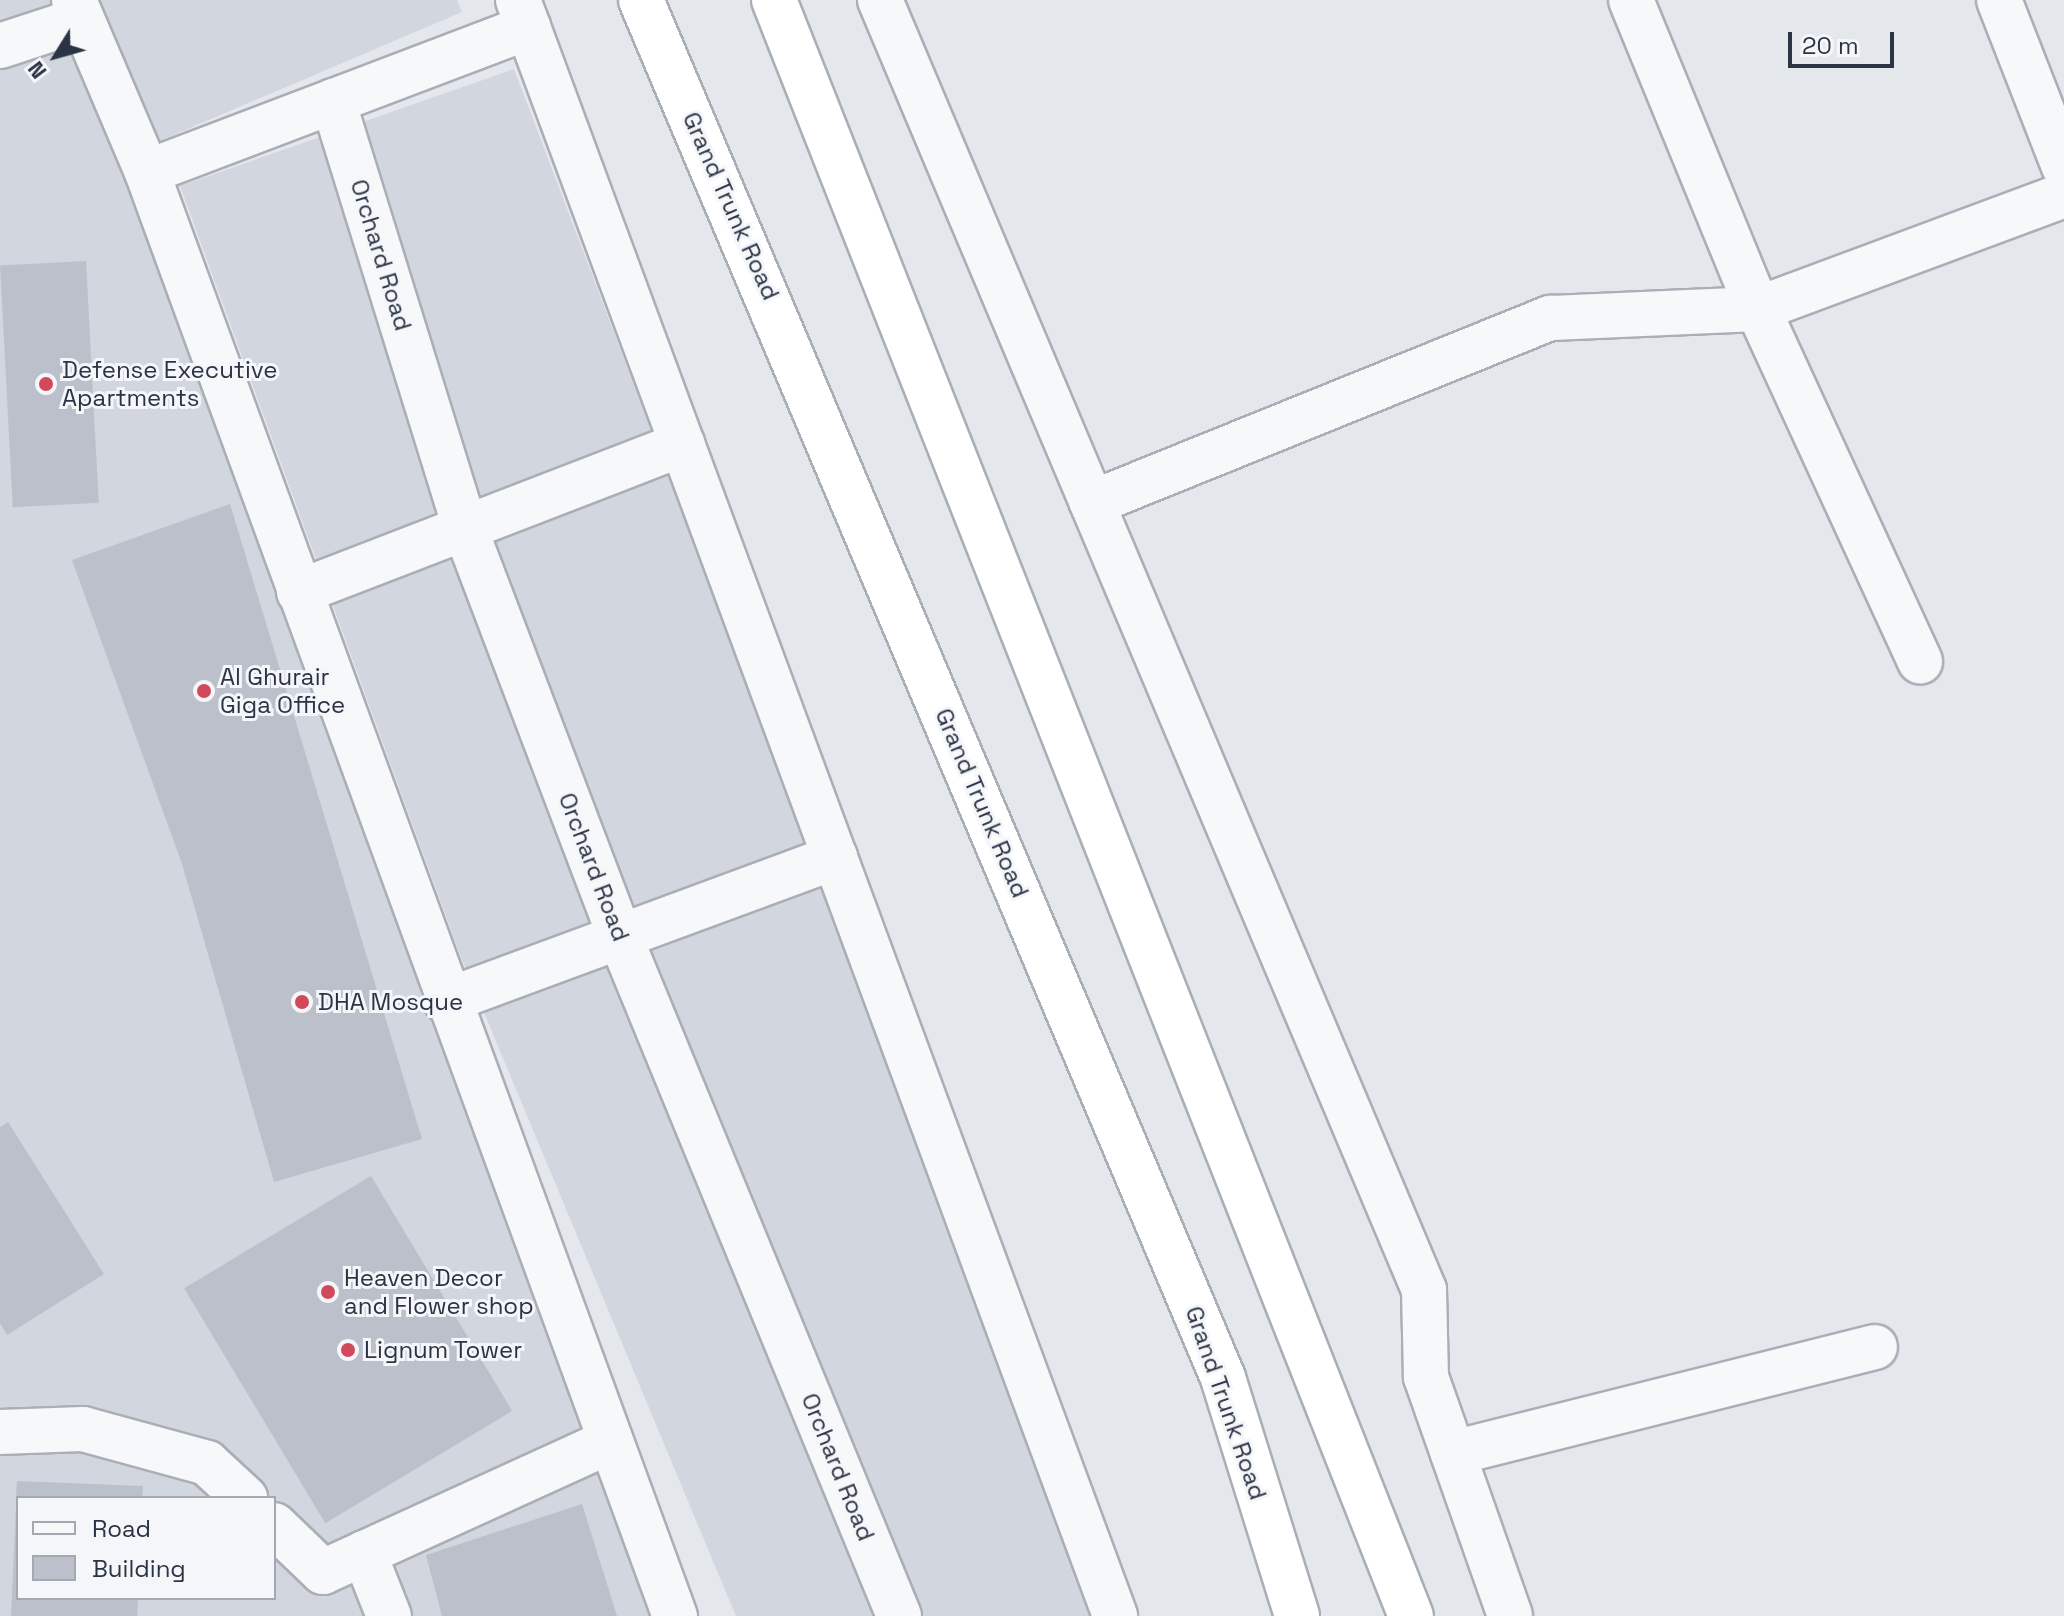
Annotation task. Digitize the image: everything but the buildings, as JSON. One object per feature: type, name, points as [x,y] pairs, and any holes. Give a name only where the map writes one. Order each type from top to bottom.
[{"type":"highway","name":"Grand Trunk Road","points":[[641,0],[1223,1378],[1297,1616]]},
{"type":"highway","points":[[774,0],[1411,1616]]},
{"type":"street","points":[[880,0],[1424,1290],[1426,1377],[1510,1616]]},
{"type":"street","points":[[1631,0],[1758,309],[1920,662]]},
{"type":"street","points":[[1999,0],[2064,167]]},
{"type":"street","points":[[0,46],[78,9],[147,172],[446,1001],[675,1616]]},
{"type":"street","points":[[147,172],[333,101],[523,13],[1115,1616]]},
{"type":"street","name":"Orchard Road","points":[[333,101],[466,531],[620,937],[899,1616]]},
{"type":"street","points":[[1092,503],[1551,318],[1758,309],[2064,195]]},
{"type":"street","points":[[299,592],[466,531],[682,444]]},
{"type":"street","points":[[446,1001],[835,857]]},
{"type":"street","points":[[1453,1453],[1875,1347]]},
{"type":"street","points":[[0,1432],[83,1429],[207,1463],[243,1496]]},
{"type":"street","points":[[276,1527],[323,1572],[610,1441]]},
{"type":"street","points":[[364,1553],[389,1616]]},
{"type":"shaded area","points":[[0,0],[60,0],[660,1616],[0,1616]]},
{"type":"shaded area","points":[[96,0],[457,0],[462,12],[157,142]]},
{"type":"shaded area","points":[[514,69],[1101,1616],[736,1616],[462,960],[180,186]]},
{"type":"place","name":"Defense Executive Apartments","points":[[46,384]]},
{"type":"place","name":"Al Ghurair Giga Office","points":[[204,691]]},
{"type":"place","name":"DHA Mosque","points":[[302,1002]]},
{"type":"place","name":"Heaven Decor and Flower shop","points":[[328,1292]]},
{"type":"place","name":"Lignum Tower","points":[[348,1350]]}]
